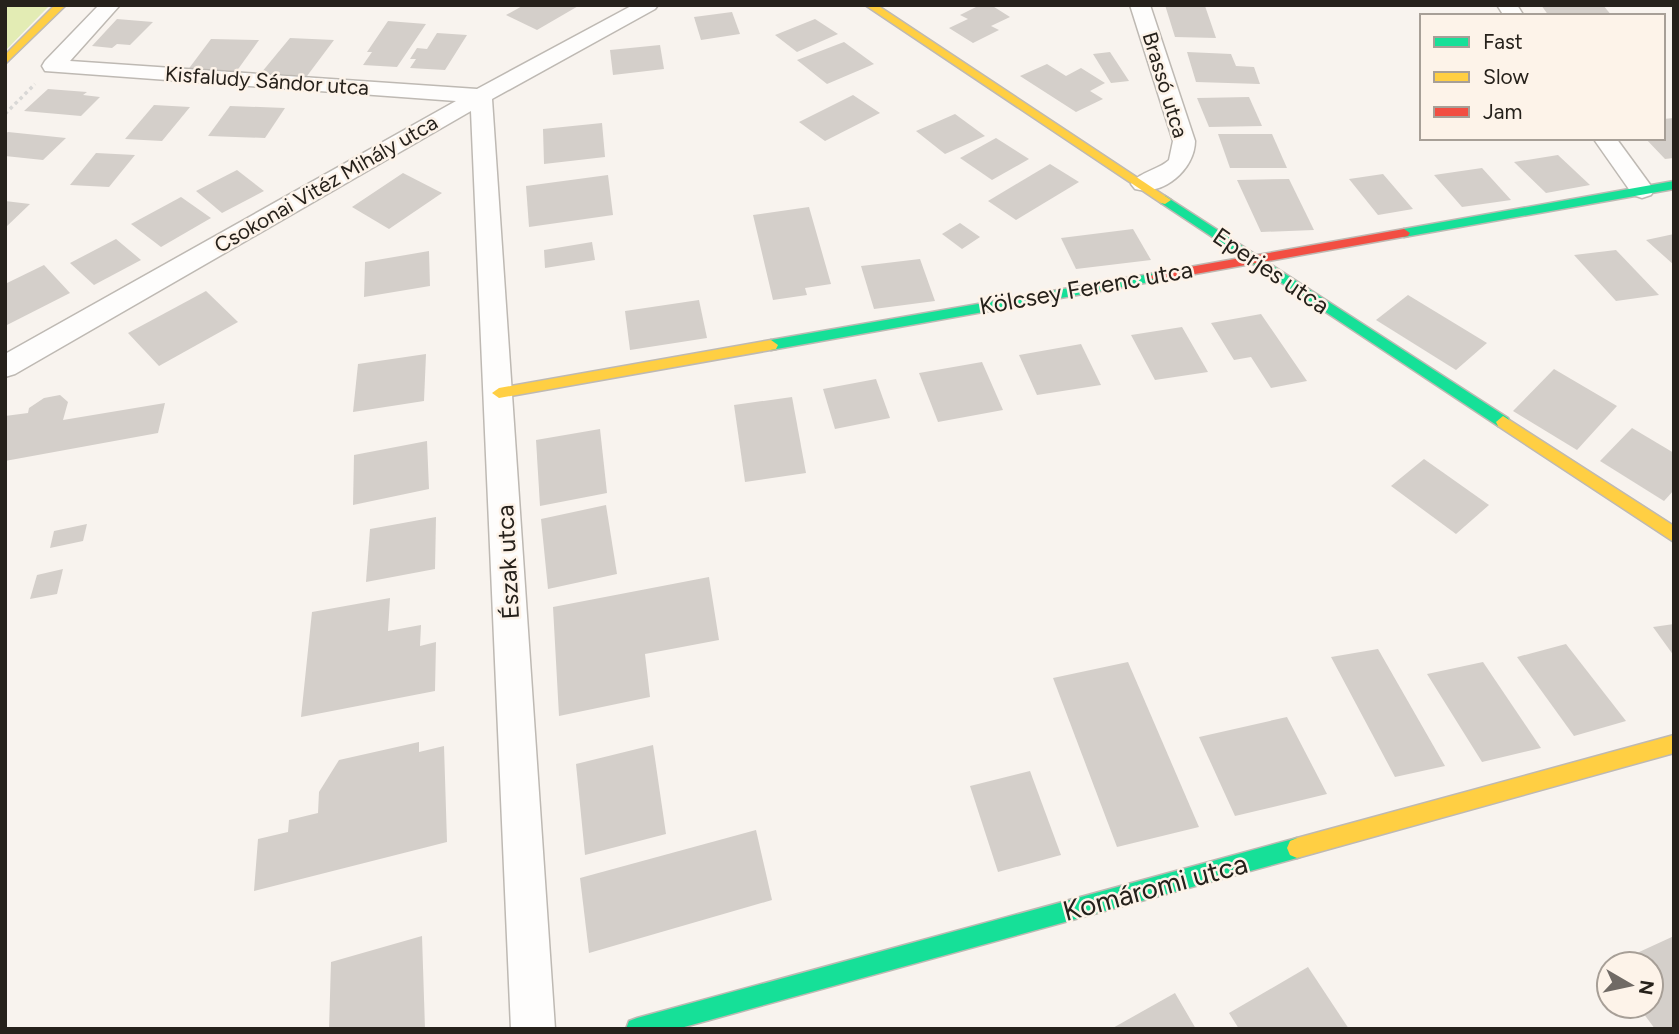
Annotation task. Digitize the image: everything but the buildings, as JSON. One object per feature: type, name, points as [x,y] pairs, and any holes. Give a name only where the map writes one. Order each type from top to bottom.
[{"type":"street","points":[[5,61],[61,5]]},
{"type":"street","points":[[53,66],[110,5]]},
{"type":"street","name":"Csokonai Vitéz Mihály utca","points":[[5,367],[481,96],[648,5]]},
{"type":"street","name":"Eperjes utca","points":[[870,5],[1674,535]]},
{"type":"street","name":"Brassó utca","points":[[1140,5],[1184,141],[1185,156],[1173,169],[1143,184]]},
{"type":"street","name":"Kisfaludy Sándor utca","points":[[53,66],[481,96]]},
{"type":"street","name":"Észak utca","points":[[481,96],[533,1029]]},
{"type":"street","points":[[1605,140],[1642,190]]},
{"type":"street","name":"Kölcsey Ferenc utca","points":[[499,393],[1674,185]]},
{"type":"street","name":"Komáromi utca","points":[[637,1029],[1674,744]]},
{"type":"path","points":[[5,114],[53,66]]},
{"type":"green space","points":[[5,5],[50,5],[5,51]]},
{"type":"traffic: fast","points":[[1404,233],[1674,185]]},
{"type":"traffic: fast","points":[[1165,200],[1503,422]]},
{"type":"traffic: fast","points":[[771,345],[1156,277]]},
{"type":"traffic: fast","points":[[637,1029],[1297,848]]},
{"type":"traffic: slow","points":[[5,61],[61,5]]},
{"type":"traffic: slow","points":[[870,5],[1165,200]]},
{"type":"traffic: slow","points":[[499,393],[771,345]]},
{"type":"traffic: slow","points":[[1503,422],[1674,535]]},
{"type":"traffic: slow","points":[[1297,848],[1674,744]]},
{"type":"traffic: jam","points":[[1156,277],[1404,233]]}]
